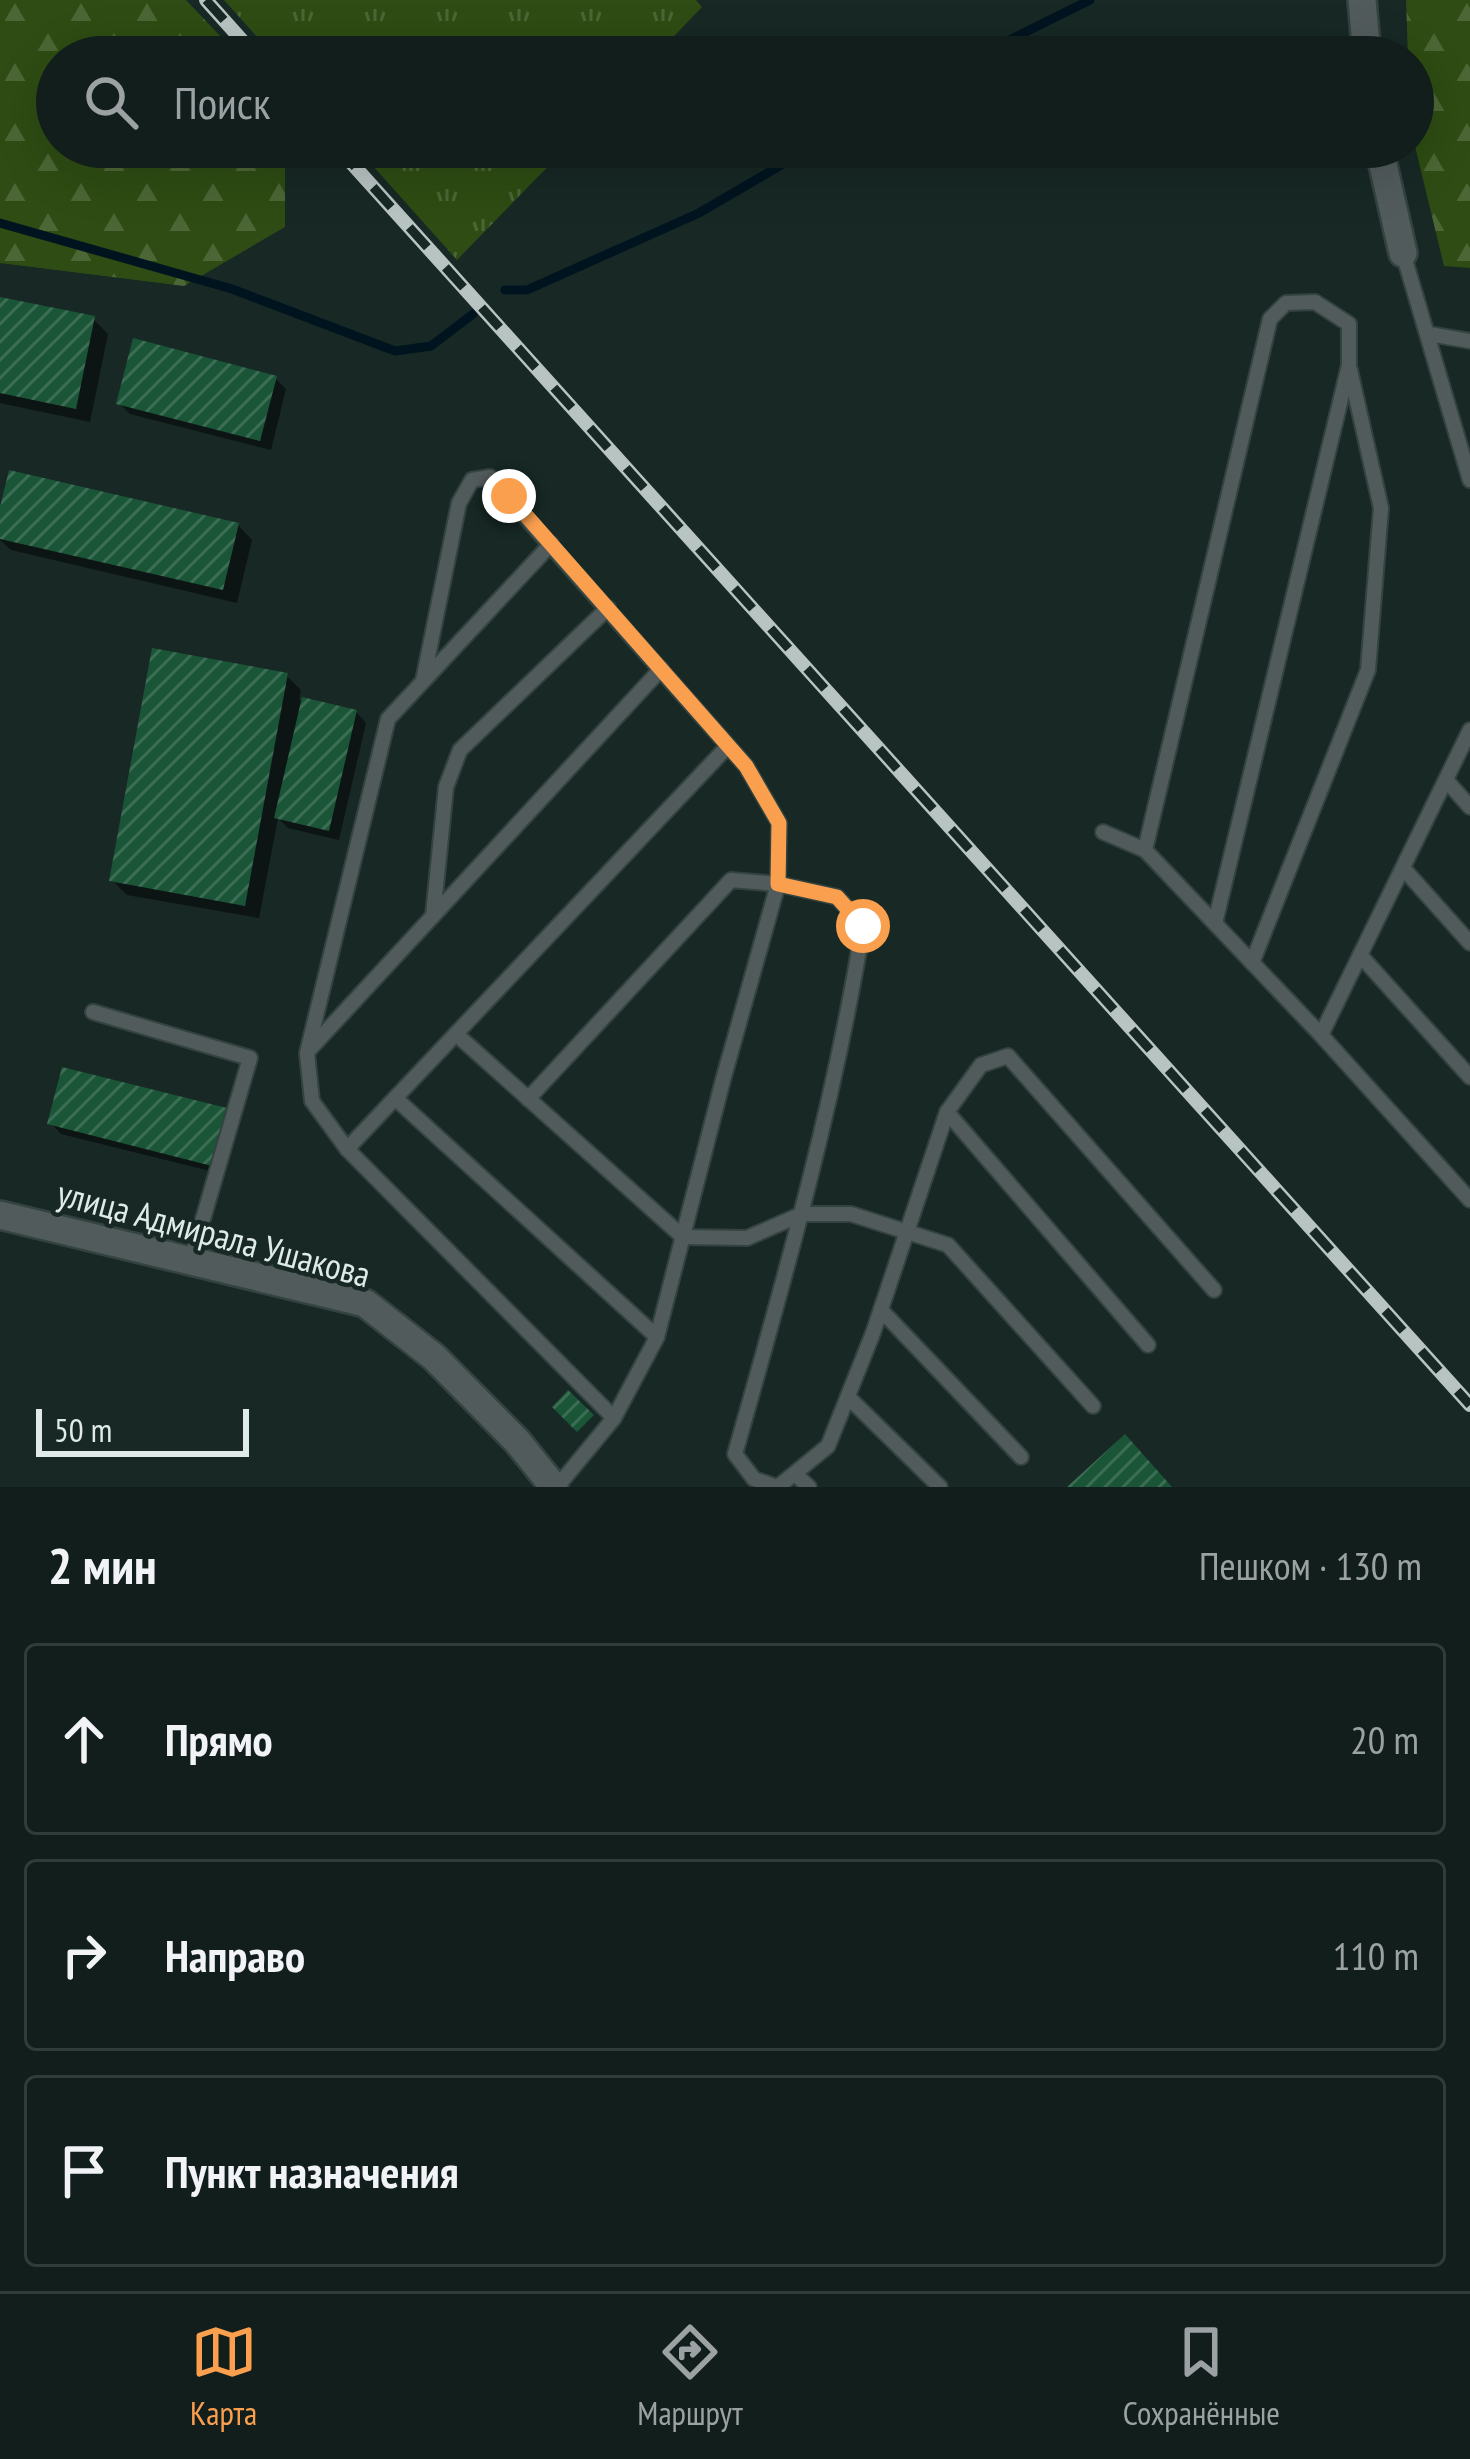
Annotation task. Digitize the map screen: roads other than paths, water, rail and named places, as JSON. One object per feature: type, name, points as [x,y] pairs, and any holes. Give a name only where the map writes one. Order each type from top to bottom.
[{"type":"street","points":[[1363,0],[1366,36]]},
{"type":"street","points":[[1383,168],[1403,254]]},
{"type":"street","name":"улица Адмирала Ушакова","points":[[0,1215],[365,1303],[434,1357],[556,1487]]},
{"type":"lane","points":[[1403,254],[1470,480]]},
{"type":"lane","points":[[1144,850],[1270,319],[1286,303],[1315,302],[1349,324],[1348,365],[1215,923]]},
{"type":"lane","points":[[1429,334],[1470,341]]},
{"type":"lane","points":[[1252,963],[1368,670],[1381,508],[1348,365]]},
{"type":"lane","points":[[423,681],[459,503],[472,480],[490,477],[746,766],[779,823],[778,884],[657,1337],[614,1418],[556,1487]]},
{"type":"lane","points":[[551,544],[388,719],[307,1053],[312,1101],[347,1149],[614,1418]]},
{"type":"lane","points":[[433,916],[446,787],[460,750],[608,608]]},
{"type":"lane","points":[[307,1053],[661,669]]},
{"type":"lane","points":[[1321,1035],[1470,730]]},
{"type":"lane","points":[[347,1149],[728,746]]},
{"type":"lane","points":[[1446,780],[1470,807]]},
{"type":"lane","points":[[1103,832],[1144,850],[1470,1200]]},
{"type":"lane","points":[[1403,868],[1470,943]]},
{"type":"lane","points":[[528,1099],[731,880],[837,897],[863,926],[846,1032],[802,1214],[735,1454],[754,1479],[778,1487],[828,1446],[881,1310],[947,1112],[981,1065],[1008,1056],[1214,1290]]},
{"type":"lane","points":[[1360,955],[1470,1077]]},
{"type":"lane","points":[[94,1012],[250,1058],[191,1260]]},
{"type":"lane","points":[[456,1034],[683,1237],[747,1238],[802,1214],[851,1214],[948,1246],[1093,1406]]},
{"type":"lane","points":[[395,1098],[657,1337]]},
{"type":"lane","points":[[947,1112],[1148,1345]]},
{"type":"lane","points":[[881,1310],[1021,1457]]},
{"type":"lane","points":[[848,1397],[940,1487]]},
{"type":"lane","points":[[795,1474],[809,1487]]},
{"type":"waterway","points":[[1017,36],[1090,0]]},
{"type":"waterway","points":[[505,290],[527,290],[699,213],[776,168]]},
{"type":"waterway","points":[[0,223],[232,289],[395,351],[431,346],[473,314]]},
{"type":"railway","points":[[206,0],[238,36]]},
{"type":"railway","points":[[356,168],[1470,1405]]}]
